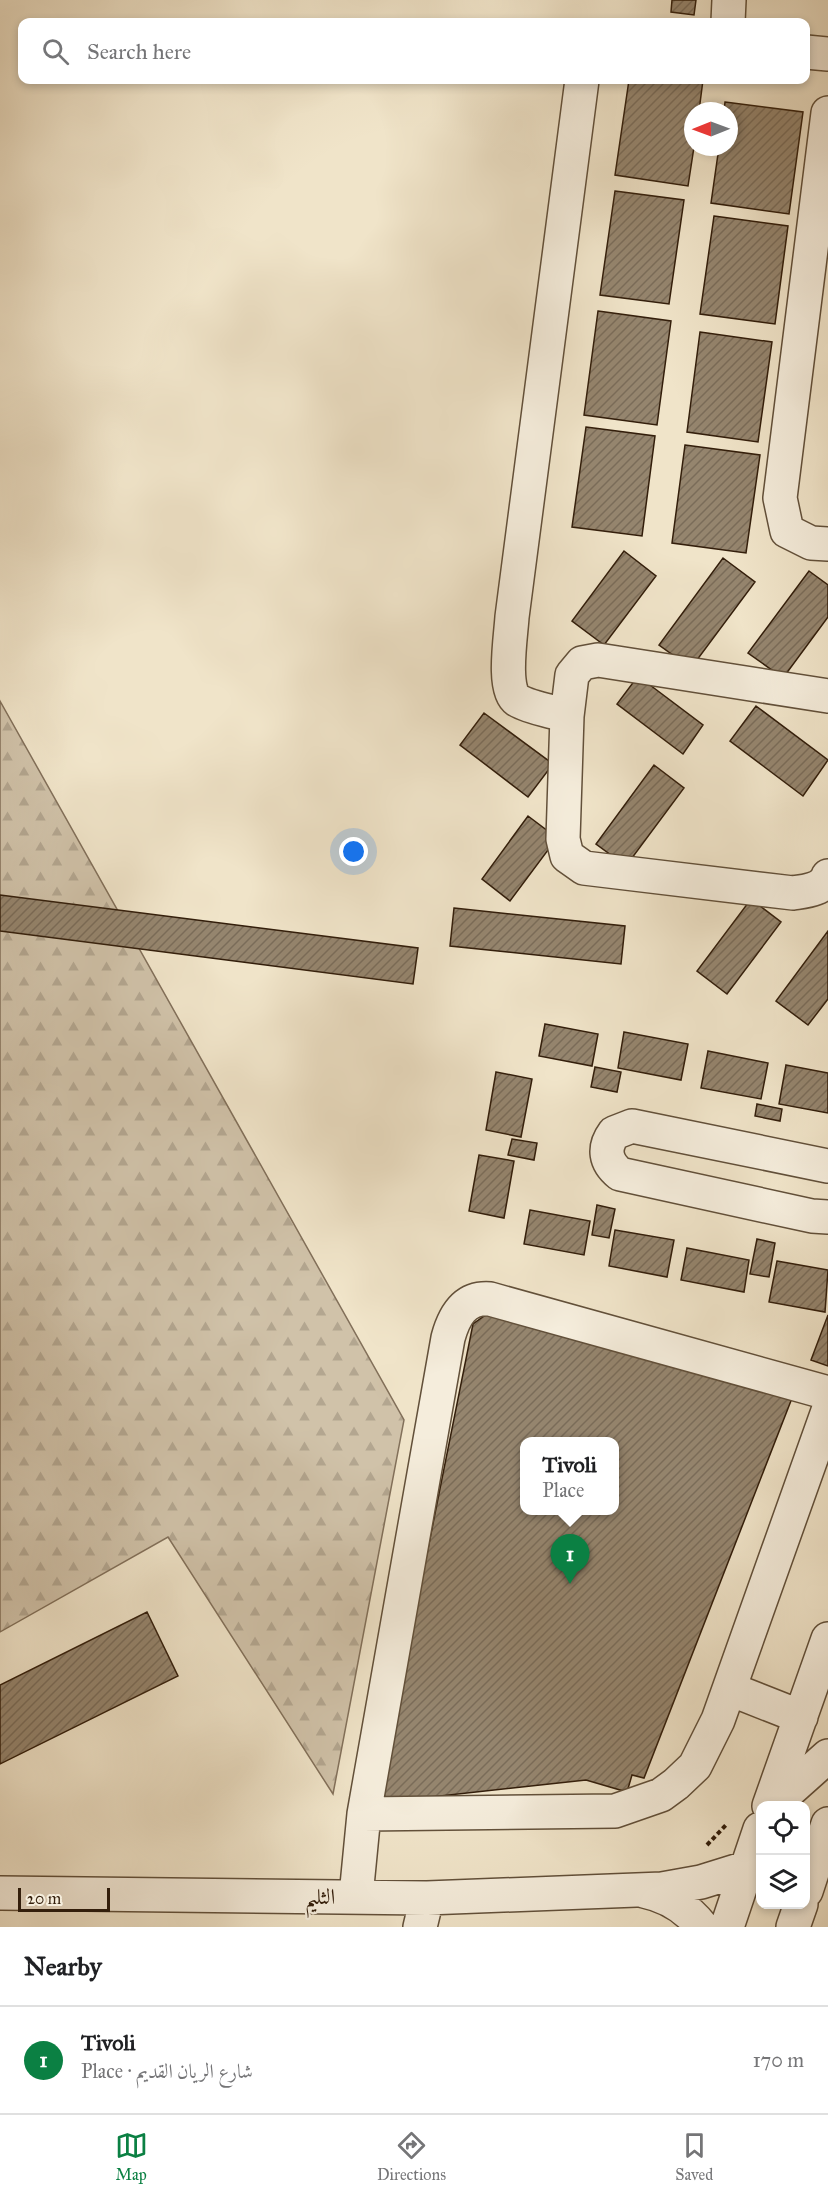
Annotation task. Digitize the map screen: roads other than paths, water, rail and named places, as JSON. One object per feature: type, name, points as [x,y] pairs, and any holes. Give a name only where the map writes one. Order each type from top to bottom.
[{"type":"street","points":[[728,18],[729,0]]},
{"type":"street","points":[[810,52],[828,54]]},
{"type":"street","points":[[567,716],[517,700],[510,691],[508,678],[512,617],[581,84]]},
{"type":"street","points":[[828,113],[780,498],[787,531],[811,543],[828,544]]},
{"type":"street","points":[[828,696],[597,660],[582,663],[572,675],[567,716],[563,839],[567,856],[584,868],[793,893],[814,890],[826,882],[828,876]]},
{"type":"street","points":[[828,1166],[632,1126],[614,1133],[606,1150],[607,1160],[620,1174],[812,1216],[828,1217]]},
{"type":"street","points":[[356,1896],[364,1814],[447,1338],[461,1309],[470,1301],[490,1299],[828,1393]]},
{"type":"street","points":[[364,1814],[615,1811],[661,1795],[695,1767],[709,1742],[730,1689],[747,1632],[828,1412]]},
{"type":"street","points":[[772,1801],[828,1638]]},
{"type":"street","points":[[730,1689],[801,1717]]},
{"type":"street","points":[[776,1801],[828,1756]]},
{"type":"street","points":[[810,1879],[828,1824]]},
{"type":"street","points":[[727,1927],[756,1840]]},
{"type":"street","name":"الثليم","points":[[0,1893],[356,1896],[424,1912],[701,1882],[746,1868]]},
{"type":"street","name":"الثليم","points":[[639,1890],[658,1894],[689,1910],[702,1927]]},
{"type":"street","points":[[794,1927],[800,1909]]},
{"type":"place","name":"Tivoli","points":[[570,1584]]}]
